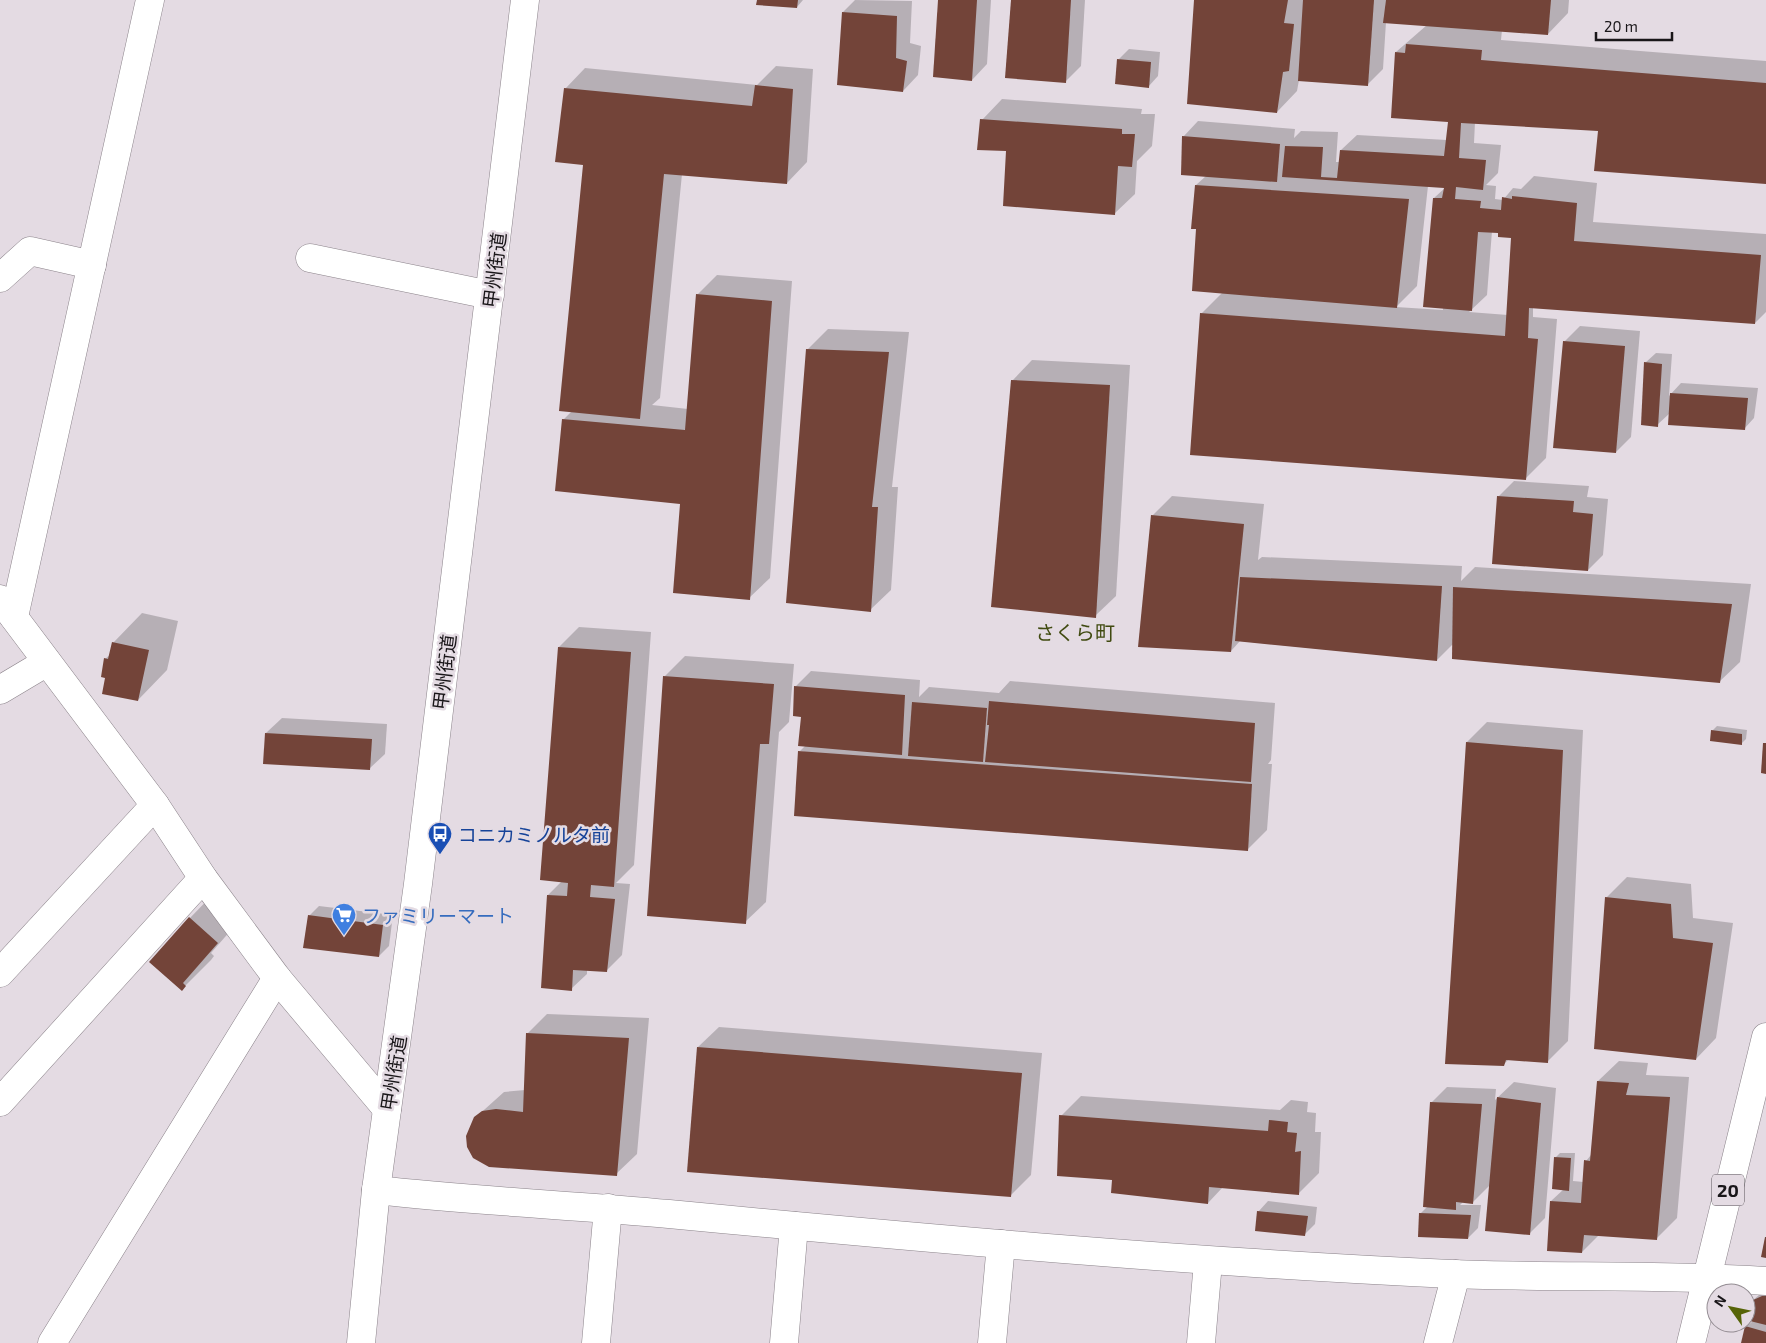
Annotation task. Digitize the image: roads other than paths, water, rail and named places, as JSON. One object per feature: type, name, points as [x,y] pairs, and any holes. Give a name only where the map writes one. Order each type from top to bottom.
[{"type":"main road","points":[[150,0],[92,265],[7,608],[155,805],[203,878],[277,978],[387,1109]]},
{"type":"main road","name":"甲州街道","points":[[361,1343],[376,1190],[400,1029],[525,0]]},
{"type":"main road","points":[[0,278],[30,251],[92,265]]},
{"type":"main road","points":[[310,258],[490,294]]},
{"type":"main road","points":[[0,690],[47,662]]},
{"type":"main road","points":[[0,973],[155,805]]},
{"type":"main road","points":[[0,1102],[203,878]]},
{"type":"main road","points":[[52,1343],[277,978]]},
{"type":"main road","name":"20","points":[[1691,1343],[1766,1037]]},
{"type":"main road","points":[[376,1190],[438,1197],[608,1208],[1208,1262],[1456,1274],[1707,1277],[1766,1281]]},
{"type":"main road","points":[[596,1343],[608,1208]]},
{"type":"main road","points":[[784,1343],[794,1226]]},
{"type":"main road","points":[[992,1343],[1001,1244]]},
{"type":"main road","points":[[1201,1343],[1208,1262]]},
{"type":"main road","points":[[1438,1343],[1456,1274]]},
{"type":"place","name":"コニカミノルタ前","points":[[440,855]]},
{"type":"place","name":"ファミリーマート","points":[[344,936]]},
{"type":"district","name":"さくら町","points":[[1075,632]]}]
